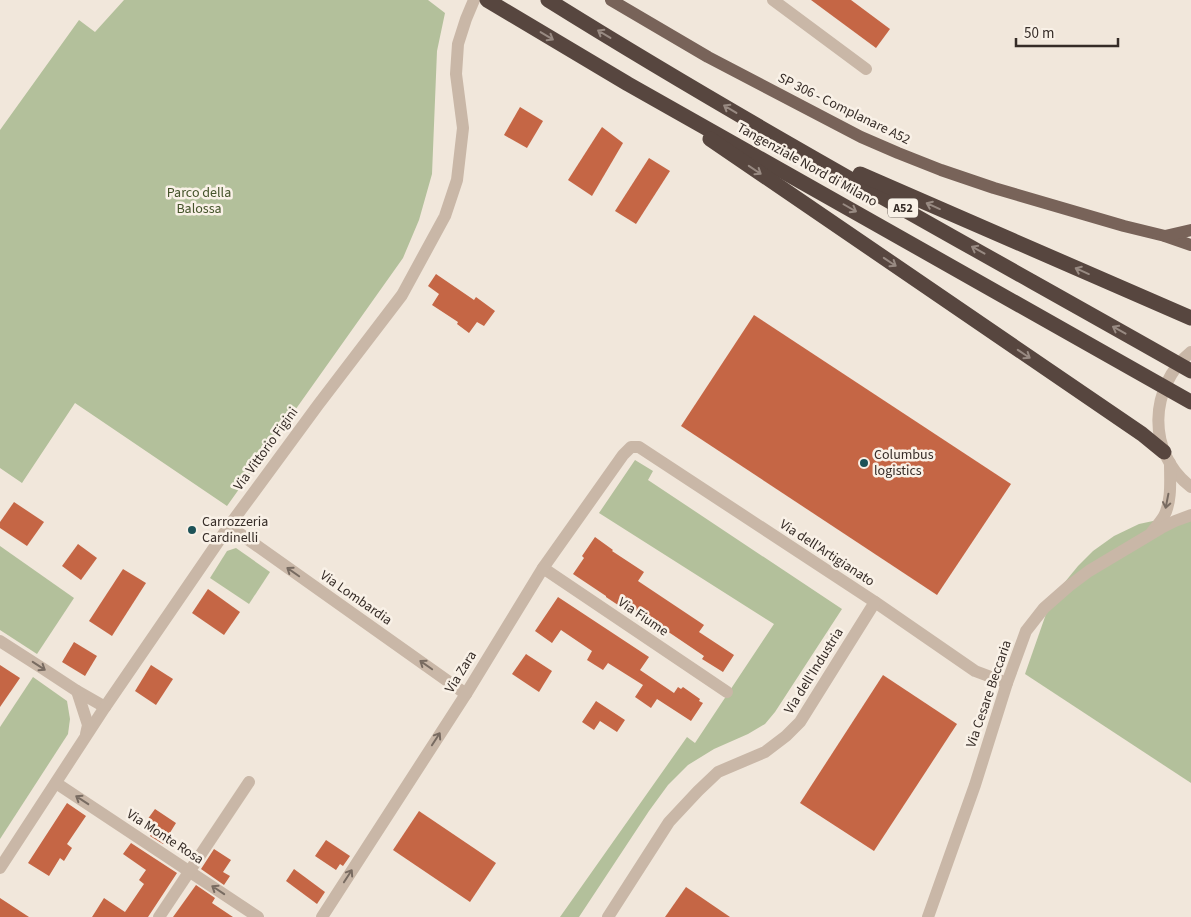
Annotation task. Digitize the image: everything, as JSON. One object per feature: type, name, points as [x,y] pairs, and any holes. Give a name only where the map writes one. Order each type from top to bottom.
[{"type":"highway","name":"Tangenziale Nord di Milano","points":[[487,0],[628,84],[1187,400]]},
{"type":"highway","name":"Tangenziale Nord di Milano","points":[[548,0],[786,142],[1191,371]]},
{"type":"highway","points":[[628,84],[1134,429],[1167,458]]},
{"type":"highway","points":[[786,142],[1191,318]]},
{"type":"main road","name":"SP 306 - Complanare A52","points":[[611,0],[708,57],[861,137],[898,153],[994,188],[1191,244]]},
{"type":"main road","points":[[1165,236],[1191,230]]},
{"type":"street","name":"Via Vittorio Figini","points":[[0,868],[105,707],[229,526],[402,294],[446,216],[457,180],[463,128],[456,74],[458,44],[474,0]]},
{"type":"street","points":[[773,0],[866,69]]},
{"type":"street","points":[[1191,352],[1184,357],[1167,381],[1158,409],[1160,439],[1167,458],[1178,474],[1191,486]]},
{"type":"street","name":"Via Zara","points":[[322,917],[466,694],[543,568],[623,455],[631,447]]},
{"type":"street","name":"Via dell'Artigianato","points":[[631,447],[639,447],[875,602],[975,671],[1007,683]]},
{"type":"street","name":"Via Cesare Beccaria","points":[[1150,534],[1164,515],[1168,502],[1170,483],[1167,458]]},
{"type":"street","name":"Via Cesare Beccaria","points":[[928,917],[975,785],[1007,683],[1026,631],[1044,608],[1088,570],[1150,534],[1191,515]]},
{"type":"street","name":"Via Lombardia","points":[[229,526],[466,694]]},
{"type":"street","name":"Via Fiume","points":[[543,568],[727,692]]},
{"type":"street","name":"Via dell'Industria","points":[[608,917],[669,822],[698,791],[718,772],[765,752],[786,736],[800,722],[875,602]]},
{"type":"street","points":[[0,641],[105,707]]},
{"type":"street","points":[[77,691],[88,724],[86,736]]},
{"type":"street","points":[[159,917],[249,782]]},
{"type":"street","name":"Via Monte Rosa","points":[[56,783],[258,917]]},
{"type":"green space","name":"Parco della Balossa","points":[[124,0],[428,0],[445,13],[437,51],[432,174],[419,220],[403,258],[227,506],[75,403],[22,483],[0,468],[0,130],[79,20],[95,32]]},
{"type":"green space","points":[[635,460],[653,471],[648,480],[842,609],[775,712],[765,724],[714,749],[688,765],[668,785],[649,811],[579,917],[560,917],[687,737],[695,743],[774,624],[599,513]]},
{"type":"green space","points":[[1167,518],[1191,521],[1191,783],[1025,674],[1046,614],[1060,588],[1078,566],[1093,551],[1114,536],[1139,524]]},
{"type":"green space","points":[[0,546],[74,598],[37,654],[0,630]]},
{"type":"green space","points":[[236,548],[270,572],[249,604],[210,578],[227,551]]},
{"type":"green space","points":[[33,677],[67,701],[70,719],[68,734],[0,839],[0,727]]},
{"type":"building","points":[[811,0],[851,0],[890,29],[876,48]]},
{"type":"building","points":[[520,107],[543,121],[527,148],[504,135]]},
{"type":"building","points":[[602,127],[623,143],[592,196],[568,180]]},
{"type":"building","points":[[649,158],[670,171],[636,224],[615,211]]},
{"type":"building","points":[[436,274],[474,300],[476,297],[495,311],[484,326],[477,322],[469,333],[457,324],[458,322],[432,305],[439,294],[428,286]]},
{"type":"building","points":[[754,315],[1011,484],[937,595],[681,426]]},
{"type":"building","points":[[14,502],[44,522],[27,546],[0,528],[0,522]]},
{"type":"building","points":[[595,537],[612,551],[644,572],[638,581],[704,625],[699,632],[734,655],[723,672],[702,659],[704,656],[673,635],[624,603],[621,607],[573,574]]},
{"type":"building","points":[[78,544],[97,558],[81,580],[62,566]]},
{"type":"building","points":[[123,569],[146,583],[112,636],[89,621]]},
{"type":"building","points":[[208,589],[240,612],[224,635],[192,613]]},
{"type":"building","points":[[558,597],[649,657],[640,670],[674,693],[678,687],[681,689],[683,687],[700,699],[699,701],[703,703],[691,721],[657,699],[651,708],[635,697],[643,685],[608,663],[603,670],[587,660],[592,651],[561,630],[552,643],[535,631]]},
{"type":"building","points":[[74,642],[97,656],[85,676],[62,662]]},
{"type":"building","points":[[526,654],[552,671],[539,692],[512,674]]},
{"type":"building","points":[[0,665],[20,678],[0,707]]},
{"type":"building","points":[[151,665],[173,679],[156,705],[135,691]]},
{"type":"building","points":[[883,675],[957,724],[874,851],[800,803]]},
{"type":"building","points":[[596,701],[625,720],[617,732],[600,721],[594,730],[582,722]]},
{"type":"building","points":[[67,803],[86,816],[67,844],[72,848],[64,861],[60,858],[49,876],[28,863]]},
{"type":"building","points":[[155,809],[176,823],[163,844],[150,836],[157,826],[147,820]]},
{"type":"building","points":[[419,811],[496,863],[470,902],[393,850]]},
{"type":"building","points":[[326,840],[350,856],[343,866],[340,864],[336,870],[315,856]]},
{"type":"building","points":[[131,843],[177,873],[148,917],[92,917],[104,898],[125,912],[144,884],[139,880],[146,870],[123,854]]},
{"type":"building","points":[[214,849],[231,860],[223,872],[230,876],[224,885],[201,869]]},
{"type":"building","points":[[294,869],[325,892],[317,904],[286,881]]},
{"type":"building","points":[[196,885],[215,898],[212,903],[233,917],[173,917]]},
{"type":"building","points":[[686,887],[730,917],[665,917]]},
{"type":"building","points":[[0,898],[29,917],[0,917]]},
{"type":"place","name":"Columbus logistics","points":[[864,463]]},
{"type":"place","name":"Carrozzeria Cardinelli","points":[[192,530]]}]
